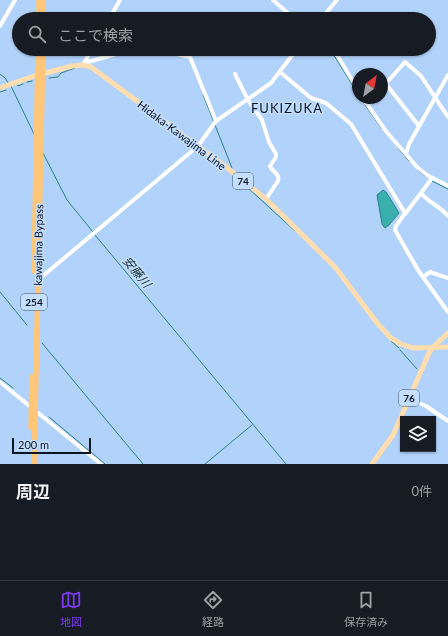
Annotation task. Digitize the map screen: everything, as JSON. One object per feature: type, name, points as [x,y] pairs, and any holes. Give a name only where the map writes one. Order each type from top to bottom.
[{"type":"highway","points":[[39,0],[39,12]]},
{"type":"highway","points":[[43,0],[43,12]]},
{"type":"highway","name":"kawajima Bypass","points":[[39,56],[40,74]]},
{"type":"highway","name":"kawajima Bypass","points":[[34,464],[33,408],[38,136],[40,74],[42,56]]},
{"type":"highway","name":"kawajima Bypass","points":[[30,464],[38,280],[41,148],[38,136]]},
{"type":"main road","points":[[0,88],[40,74],[72,66],[83,65]]},
{"type":"main road","name":"Hidaka-Kawajima Line","points":[[83,65],[91,67],[107,78],[266,199],[335,267],[348,282],[377,323],[391,338],[413,348],[448,347]]},
{"type":"main road","name":"76","points":[[372,464],[393,435],[424,364],[433,348],[448,334]]},
{"type":"street","points":[[0,26],[15,0]]},
{"type":"street","points":[[113,12],[120,0]]},
{"type":"street","points":[[273,0],[287,12]]},
{"type":"street","points":[[327,12],[337,0]]},
{"type":"street","points":[[83,65],[88,56]]},
{"type":"street","points":[[83,65],[88,62],[109,56]]},
{"type":"street","points":[[185,56],[190,57],[216,121]]},
{"type":"street","points":[[38,280],[198,146],[216,121],[271,83],[292,56]]},
{"type":"street","points":[[338,56],[352,80]]},
{"type":"street","points":[[388,82],[405,62],[421,76],[448,117]]},
{"type":"street","points":[[280,72],[311,98],[326,103],[351,124],[405,214]]},
{"type":"street","points":[[235,74],[248,100],[262,120],[269,142],[276,154],[276,157],[270,166],[279,177],[266,199]]},
{"type":"street","points":[[406,154],[407,148],[448,75]]},
{"type":"street","points":[[388,87],[419,126]]},
{"type":"street","points":[[368,104],[385,130],[417,167],[432,178],[448,186]]},
{"type":"street","points":[[432,178],[396,226],[395,230],[423,277],[448,312]]},
{"type":"street","points":[[421,193],[448,216]]},
{"type":"street","points":[[423,277],[430,272],[448,278]]},
{"type":"street","points":[[0,382],[101,464]]},
{"type":"street","points":[[409,399],[426,406],[448,421]]},
{"type":"shaded area","points":[[383,190],[386,192],[399,213],[385,228],[382,224],[377,195]]},
{"type":"waterway","points":[[334,56],[352,84]]},
{"type":"waterway","points":[[49,78],[58,77],[61,73],[75,68]]},
{"type":"waterway","name":"安藤川","points":[[0,74],[9,84]]},
{"type":"waterway","points":[[27,82],[32,81]]},
{"type":"waterway","points":[[17,85],[23,84]]},
{"type":"waterway","name":"安藤川","points":[[11,86],[34,134]]},
{"type":"waterway","points":[[0,92],[6,90]]},
{"type":"waterway","points":[[203,95],[214,122]]},
{"type":"waterway","points":[[365,105],[382,129]]},
{"type":"waterway","points":[[215,125],[232,168]]},
{"type":"waterway","points":[[398,148],[409,161]]},
{"type":"waterway","name":"安藤川","points":[[43,153],[67,200],[93,232]]},
{"type":"waterway","points":[[418,170],[425,176]]},
{"type":"waterway","points":[[432,181],[448,189]]},
{"type":"waterway","points":[[247,187],[295,231]]},
{"type":"waterway","name":"安藤川","points":[[95,235],[286,464]]},
{"type":"waterway","points":[[0,292],[27,325]]},
{"type":"waterway","points":[[391,341],[399,348]]},
{"type":"waterway","points":[[42,343],[143,464]]},
{"type":"waterway","points":[[400,350],[417,369]]},
{"type":"waterway","points":[[0,378],[13,388]]},
{"type":"waterway","points":[[49,417],[105,464]]},
{"type":"waterway","points":[[205,464],[252,425]]},
{"type":"district","name":"FUKIZUKA","points":[[287,108]]}]
